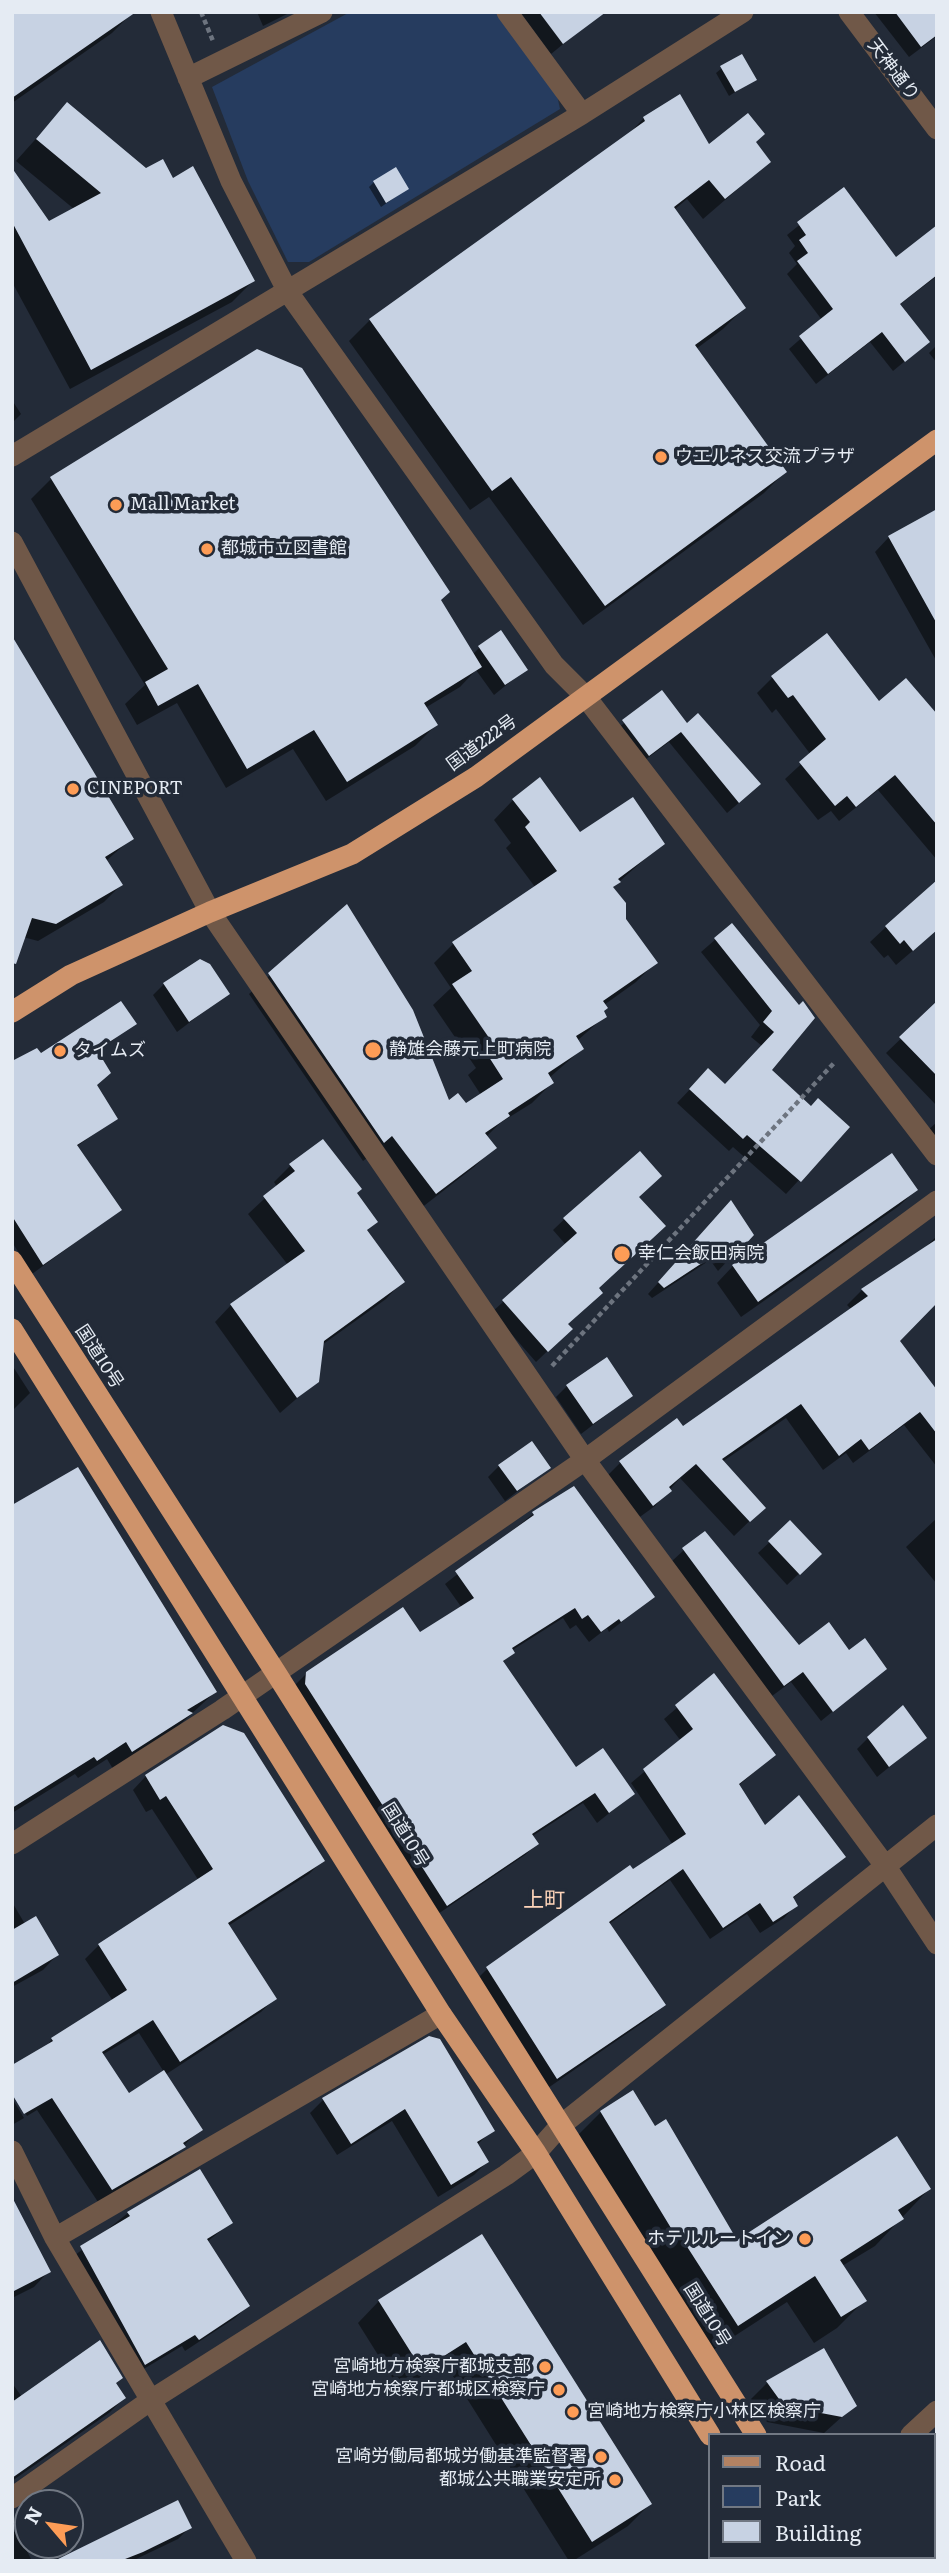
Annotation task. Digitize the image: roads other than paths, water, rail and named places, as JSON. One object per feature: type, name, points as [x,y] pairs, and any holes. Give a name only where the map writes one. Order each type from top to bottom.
[{"type":"highway","name":"国道222号","points":[[12,1012],[71,975],[210,912],[352,854],[477,777],[584,696],[937,440]]},
{"type":"highway","name":"国道10号","points":[[12,1261],[276,1673],[755,2433]]},
{"type":"highway","points":[[12,1329],[244,1695],[441,2014],[536,2153],[709,2433]]},
{"type":"street","points":[[161,12],[231,181],[288,292],[554,664],[584,696],[850,1046],[937,1155]]},
{"type":"street","points":[[188,78],[322,12]]},
{"type":"street","points":[[507,12],[582,114]]},
{"type":"street","points":[[12,456],[582,114],[744,12]]},
{"type":"street","name":"天神通り","points":[[849,12],[937,129]]},
{"type":"street","points":[[12,542],[210,912],[433,1242],[585,1460],[886,1867],[937,1944]]},
{"type":"street","points":[[12,1844],[244,1695],[585,1460],[937,1201]]},
{"type":"street","points":[[13,2495],[151,2400],[536,2153],[560,2126],[937,1825]]},
{"type":"street","points":[[55,2238],[441,2014]]},
{"type":"street","points":[[12,2151],[55,2238],[246,2561]]},
{"type":"street","points":[[913,2433],[937,2411]]},
{"type":"place","name":"ウエルネス交流プラザ","points":[[661,457]]},
{"type":"place","name":"Mall Market","points":[[116,505]]},
{"type":"place","name":"都城市立図書館","points":[[207,549]]},
{"type":"place","name":"CINEPORT","points":[[73,789]]},
{"type":"place","name":"静雄会藤元上町病院","points":[[373,1050]]},
{"type":"place","name":"タイムズ","points":[[60,1051]]},
{"type":"place","name":"幸仁会飯田病院","points":[[622,1254]]},
{"type":"place","name":"ホテルルートイン","points":[[805,2239]]},
{"type":"place","name":"宮崎地方検察庁都城支部","points":[[545,2367]]},
{"type":"place","name":"宮崎地方検察庁都城区検察庁","points":[[559,2390]]},
{"type":"place","name":"宮崎地方検察庁小林区検察庁","points":[[573,2412]]},
{"type":"place","name":"宮崎労働局都城労働基準監督署","points":[[601,2457]]},
{"type":"place","name":"都城公共職業安定所","points":[[615,2480]]},
{"type":"district","name":"上町","points":[[544,1901]]}]
